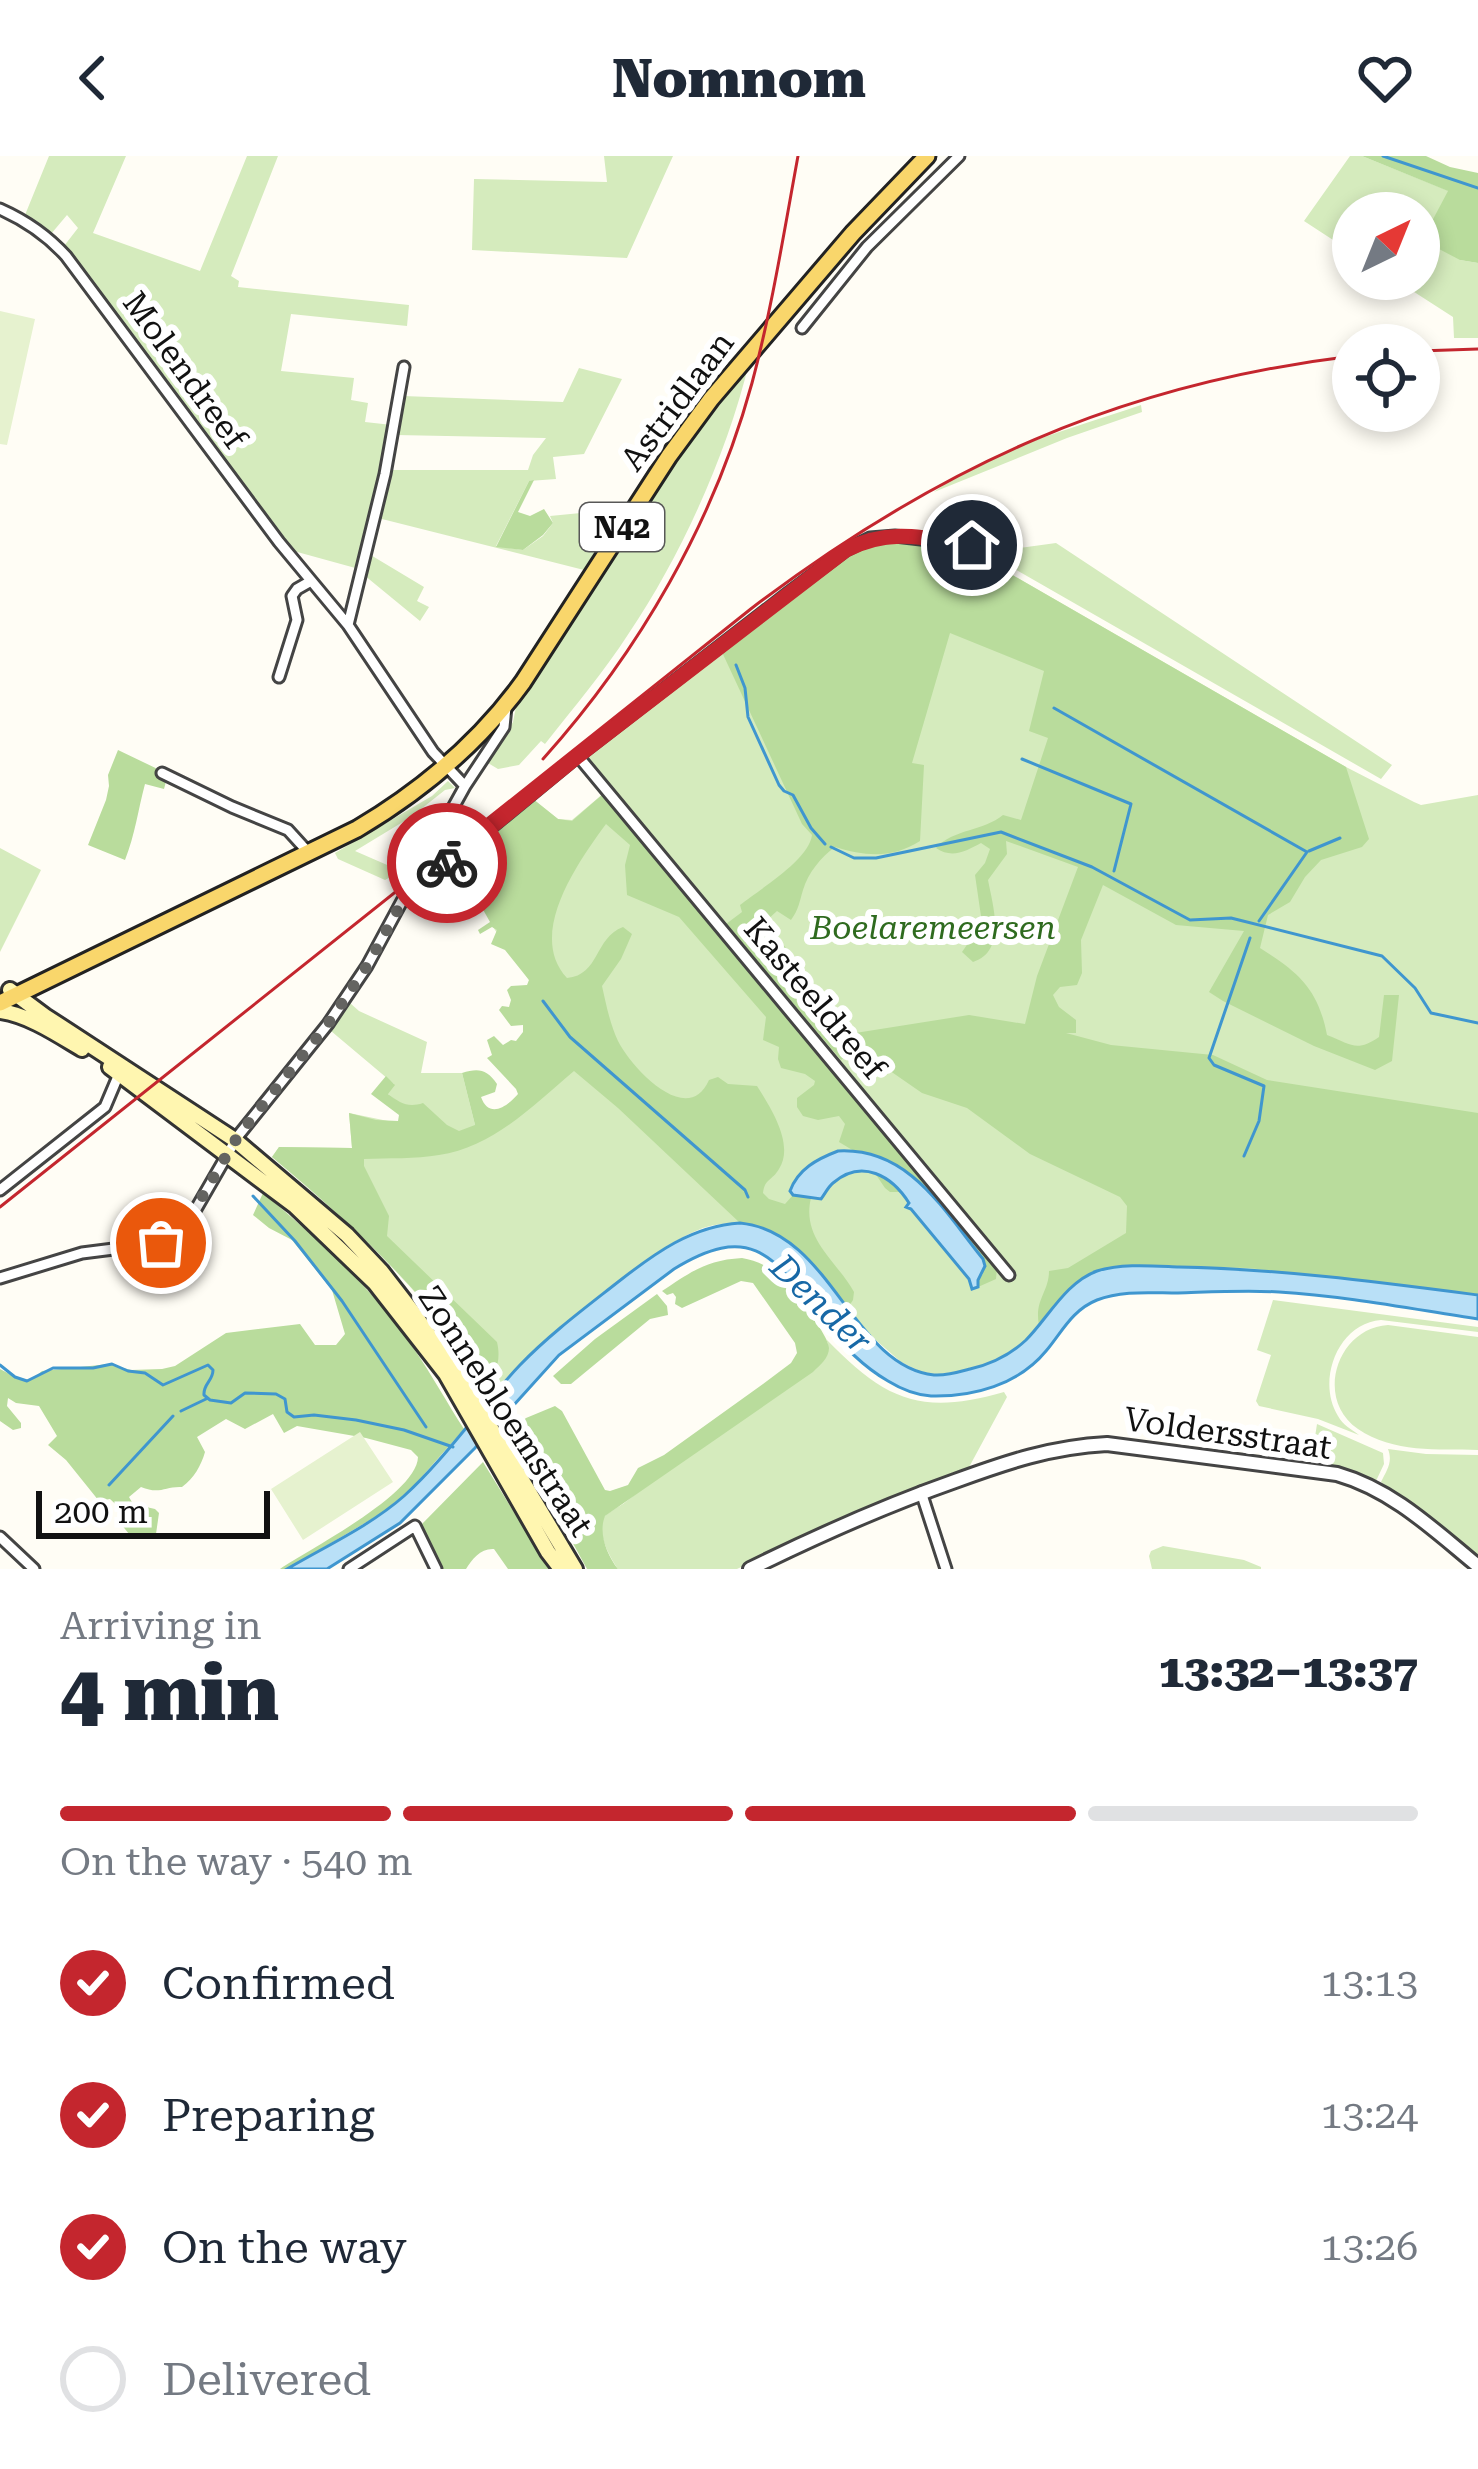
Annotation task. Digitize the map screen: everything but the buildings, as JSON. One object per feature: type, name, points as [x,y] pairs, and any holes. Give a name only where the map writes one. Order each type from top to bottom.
[{"type":"main road","name":"Astridlaan","points":[[11,996],[309,853],[393,808],[446,768],[506,706],[669,455],[736,370],[927,156]]},
{"type":"main road","name":"Astridlaan","points":[[11,996],[97,948],[113,946]]},
{"type":"main road","points":[[44,1021],[41,1000],[51,979]]},
{"type":"main road","points":[[11,996],[20,1010],[44,1021]]},
{"type":"main road","name":"Zonnebloemstraat","points":[[44,1021],[235,1140],[346,1235],[412,1311],[575,1569]]},
{"type":"main road","name":"Zonnebloemstraat","points":[[44,1021],[295,1206],[355,1262],[460,1387]]},
{"type":"main road","name":"Zonnebloemstraat","points":[[503,1460],[561,1569]]},
{"type":"street","points":[[802,328],[866,247],[959,156]]},
{"type":"street","name":"Molendreef","points":[[0,209],[47,236],[66,256],[269,528],[348,625],[446,768]]},
{"type":"street","points":[[869,216],[884,230]]},
{"type":"street","points":[[348,625],[385,474],[404,368]]},
{"type":"street","points":[[0,1278],[82,1253],[170,1240],[189,1221],[235,1140],[328,1024],[413,891],[578,756],[846,550],[870,538],[895,536],[972,545]]},
{"type":"street","points":[[278,677],[297,620],[292,596],[311,581]]},
{"type":"street","name":"Astridlaan","points":[[430,849],[504,727],[506,706]]},
{"type":"street","name":"Kasteeldreef","points":[[578,756],[1009,1275]]},
{"type":"street","points":[[446,768],[465,786]]},
{"type":"street","points":[[162,773],[288,830],[309,853]]},
{"type":"street","points":[[0,1190],[104,1107],[119,1074]]},
{"type":"street","name":"Voldersstraat","points":[[750,1569],[921,1492],[1026,1455],[1078,1445],[1134,1446],[1361,1481],[1395,1499],[1478,1566]]},
{"type":"street","points":[[921,1492],[946,1569]]},
{"type":"street","points":[[350,1569],[415,1526],[436,1569]]},
{"type":"street","points":[[0,1537],[34,1569]]},
{"type":"green space","points":[[49,156],[126,156],[93,233],[200,271],[247,156],[278,156],[231,276],[239,281],[238,287],[409,305],[407,326],[291,314],[281,371],[354,378],[351,400],[368,403],[365,422],[392,425],[359,569],[290,550],[64,246],[78,228],[67,215],[51,234],[25,215]]},
{"type":"green space","points":[[604,156],[673,156],[627,258],[472,250],[474,179],[607,182]]},
{"type":"green space","points":[[1350,156],[1362,156],[1449,191],[1460,260],[1478,263],[1478,338],[1454,338],[1453,317],[1427,300],[1440,300],[1440,192],[1332,192],[1332,239],[1304,221]]},
{"type":"green space","points":[[1362,156],[1426,156],[1478,173],[1478,263],[1440,249],[1440,206],[1448,191]]},
{"type":"green space","points":[[0,311],[35,319],[7,445],[0,444]]},
{"type":"green space","points":[[749,363],[700,503],[667,571],[629,633],[545,744],[541,741],[519,765],[498,769],[488,763],[513,722],[517,702],[670,465]]},
{"type":"green space","points":[[579,368],[622,379],[584,454],[553,457],[556,479],[529,481],[496,546],[523,550],[543,536],[553,523],[550,516],[591,512],[610,526],[584,570],[378,518],[389,470],[528,470],[546,438],[396,435],[403,396],[563,402]]},
{"type":"green space","points":[[1141,405],[1142,412],[934,492],[1007,452]]},
{"type":"green space","points":[[534,480],[518,512],[530,516],[544,509],[553,523],[523,550],[496,547],[529,481]]},
{"type":"green space","points":[[876,540],[969,550],[1346,767],[1369,839],[1362,847],[1321,860],[1290,902],[1268,915],[1260,948],[1312,993],[1327,1035],[1348,1044],[1365,1045],[1379,1037],[1384,995],[1399,995],[1392,1061],[1375,1070],[1223,1001],[1209,992],[1244,931],[1176,925],[1103,885],[1081,940],[1082,973],[1077,985],[1060,987],[1053,995],[1059,1007],[1076,1020],[1076,1033],[1066,1033],[1111,1045],[1213,1055],[1267,1080],[1478,1113],[1478,1295],[1249,1268],[1142,1266],[1098,1271],[1072,1288],[1039,1325],[1038,1309],[1049,1271],[1068,1268],[1126,1233],[1127,1206],[1120,1197],[1030,1154],[967,1108],[922,1093],[857,1048],[841,1060],[726,924],[742,912],[740,905],[793,864],[812,835],[802,824],[721,650]],"holes":[[[950,633],[1044,671],[1029,731],[1048,738],[1021,820],[1003,815],[936,848],[953,853],[981,843],[990,849],[975,875],[982,923],[962,952],[973,962],[984,956],[994,938],[988,880],[1007,854],[1006,841],[1078,867],[1037,976],[1025,1024],[969,1015],[849,1034],[766,921],[777,911],[791,920],[812,872],[835,847],[878,854],[920,841],[924,765],[912,763]]]},
{"type":"green space","points":[[1056,543],[1392,765],[1381,779],[980,549]]},
{"type":"green space","name":"Boelaremeersen","points":[[969,550],[1414,802],[1421,805],[1478,795],[1478,1295],[1142,1266],[1052,1308],[1023,1343],[997,1360],[936,1375],[901,1362],[863,1329],[827,1281],[740,1223],[721,1224],[690,1233],[643,1263],[549,1340],[494,1396],[409,1286],[272,1157],[279,1147],[352,1148],[349,1113],[417,1127],[412,1107],[387,1093],[394,1084],[331,1031],[350,1003],[427,1042],[421,1073],[462,1073],[475,1125],[506,1106],[519,1094],[529,980],[493,927],[533,799],[558,819],[572,820],[611,787],[586,756],[721,650]]},
{"type":"green space","points":[[369,554],[424,587],[417,601],[429,607],[420,621],[364,575]]},
{"type":"green space","points":[[118,750],[168,774],[164,789],[145,784],[125,860],[88,845],[106,800],[108,775]]},
{"type":"green space","points":[[448,781],[455,788],[445,790],[355,851],[401,871],[385,880],[338,859],[335,853],[432,796]]},
{"type":"green space","points":[[603,794],[997,1268],[996,1279],[978,1287],[983,1274],[903,1192],[890,1192],[864,1157],[839,1142],[845,1124],[839,1116],[818,1120],[803,1116],[797,1098],[815,1081],[781,1068],[779,1047],[763,1040],[766,1017],[679,917],[627,895],[625,865],[630,845],[606,824],[561,898],[552,941],[556,960],[567,978],[578,975],[614,932],[623,927],[632,934],[602,986],[618,1041],[647,1078],[675,1096],[700,1093],[709,1080],[718,1077],[728,1084],[757,1086],[779,1126],[784,1148],[779,1169],[763,1193],[785,1204],[793,1195],[811,1198],[809,1213],[816,1238],[854,1292],[847,1309],[802,1253],[774,1233],[740,1223],[574,1071],[512,1123],[477,1143],[430,1156],[364,1159],[389,1216],[387,1236],[497,1342],[497,1366],[485,1386],[453,1338],[387,1261],[272,1157],[279,1147],[352,1148],[349,1113],[398,1121],[399,1115],[371,1094],[386,1076],[395,1085],[388,1094],[404,1104],[423,1103],[459,1131],[475,1125],[462,1073],[482,1071],[497,1084],[495,1092],[481,1097],[489,1108],[504,1106],[518,1094],[487,1058],[492,1055],[487,1040],[494,1036],[503,1045],[516,1041],[523,1032],[523,1025],[511,1026],[499,1010],[509,1007],[507,990],[511,986],[527,985],[529,980],[505,950],[491,944],[497,930],[492,927],[480,934],[478,930],[490,922],[481,906],[462,909],[456,876],[441,879],[439,874],[533,799],[558,819],[572,821]]},
{"type":"green space","points":[[0,848],[41,870],[0,952]]},
{"type":"green space","points":[[263,1193],[381,1306],[464,1429],[412,1488],[382,1513],[287,1569],[280,1569],[382,1503],[413,1472],[418,1457],[411,1450],[366,1438],[297,1426],[284,1433],[273,1414],[245,1429],[226,1419],[197,1437],[205,1452],[182,1487],[141,1487],[129,1497],[133,1504],[159,1513],[156,1534],[133,1539],[121,1524],[126,1514],[110,1499],[99,1501],[48,1445],[57,1436],[39,1406],[8,1398],[7,1406],[21,1428],[13,1430],[0,1421],[0,1369],[31,1380],[42,1371],[109,1364],[131,1370],[162,1369],[175,1366],[226,1333],[300,1324],[315,1345],[336,1345],[345,1334],[332,1290],[292,1240],[253,1215]]},
{"type":"green space","points":[[742,1258],[770,1269],[794,1294],[827,1340],[827,1355],[813,1372],[605,1516],[605,1544],[618,1569],[587,1569],[511,1430],[555,1406],[605,1490],[628,1485],[638,1468],[664,1455],[763,1384],[797,1353],[795,1343],[753,1283],[741,1281],[682,1308],[675,1304],[673,1293],[662,1291],[709,1264]]},
{"type":"green space","points":[[657,1294],[668,1315],[650,1319],[571,1384],[561,1384],[553,1376],[595,1339]]},
{"type":"green space","points":[[1273,1300],[1478,1327],[1478,1332],[1381,1320],[1353,1331],[1335,1356],[1329,1387],[1338,1416],[1359,1435],[1318,1419],[1259,1406],[1256,1401],[1271,1355],[1257,1350]]},
{"type":"green space","points":[[1388,1325],[1478,1337],[1478,1450],[1386,1442],[1358,1429],[1345,1416],[1335,1384],[1344,1351],[1370,1329]]},
{"type":"green space","points":[[826,1339],[867,1376],[906,1397],[949,1402],[1004,1392],[1007,1397],[968,1469],[859,1510],[737,1569],[618,1569],[602,1536],[604,1517],[828,1344]]},
{"type":"green space","points":[[1317,1424],[1383,1453],[1384,1464],[1376,1481],[1306,1463]]},
{"type":"green space","points":[[360,1432],[393,1482],[303,1540],[271,1489]]},
{"type":"green space","points":[[1388,1449],[1478,1455],[1478,1556],[1381,1482],[1390,1462]]},
{"type":"green space","points":[[483,1462],[549,1569],[508,1569],[494,1549],[489,1549],[466,1569],[443,1569],[421,1525]]},
{"type":"green space","points":[[1163,1546],[1244,1560],[1261,1569],[1152,1569],[1151,1551]]},
{"type":"water","points":[[838,1151],[885,1159],[922,1186],[983,1259],[978,1287],[972,1289],[969,1279],[906,1207],[909,1203],[902,1193],[885,1178],[855,1172],[833,1183],[821,1199],[793,1195],[793,1183],[803,1171]]},
{"type":"water","name":"Dender","points":[[740,1223],[771,1231],[797,1249],[882,1349],[906,1366],[934,1375],[978,1367],[1007,1354],[1026,1340],[1076,1283],[1117,1267],[1254,1270],[1478,1295],[1478,1319],[1279,1292],[1116,1295],[1081,1310],[1022,1373],[978,1391],[931,1396],[898,1387],[860,1361],[776,1264],[744,1247],[724,1248],[674,1269],[559,1355],[400,1523],[327,1569],[287,1569],[404,1496],[531,1354],[632,1271],[690,1235]]},
{"type":"waterway","points":[[1383,156],[1478,188]]},
{"type":"waterway","points":[[736,665],[748,717],[779,785],[793,795],[825,844]]},
{"type":"waterway","points":[[1054,708],[1307,852],[1259,921]]},
{"type":"waterway","points":[[1022,759],[1131,804],[1114,871]]},
{"type":"waterway","points":[[831,847],[854,858],[876,858],[1001,832],[1092,867],[1190,920],[1231,918],[1382,956],[1415,988],[1431,1013],[1478,1023]]},
{"type":"waterway","points":[[1309,851],[1340,838]]},
{"type":"waterway","points":[[1244,1156],[1259,1121],[1264,1086],[1214,1065],[1209,1058],[1250,938]]},
{"type":"waterway","points":[[543,1001],[570,1037],[748,1197]]},
{"type":"waterway","points":[[253,1196],[342,1301],[426,1427]]},
{"type":"waterway","points":[[0,1365],[27,1381],[53,1368],[112,1364],[145,1373],[163,1385],[208,1365],[213,1374],[204,1395],[210,1400],[231,1403],[245,1393],[276,1394],[285,1399],[287,1412],[294,1417],[356,1420],[453,1447]]},
{"type":"waterway","points":[[181,1411],[206,1399]]},
{"type":"waterway","points":[[109,1485],[173,1416]]},
{"type":"railway","points":[[543,759],[641,630],[717,485],[759,355],[798,156]]},
{"type":"railway","points":[[1440,350],[1478,349]]},
{"type":"railway","points":[[0,1207],[752,608],[891,513],[1034,440],[1109,411],[1187,387],[1332,359]]},
{"type":"way so far","points":[[161,1243],[182,1231],[238,1136],[328,1024],[367,966],[402,902],[447,863]]},
{"type":"route","points":[[447,863],[846,550],[870,538],[895,536],[972,545]]}]
